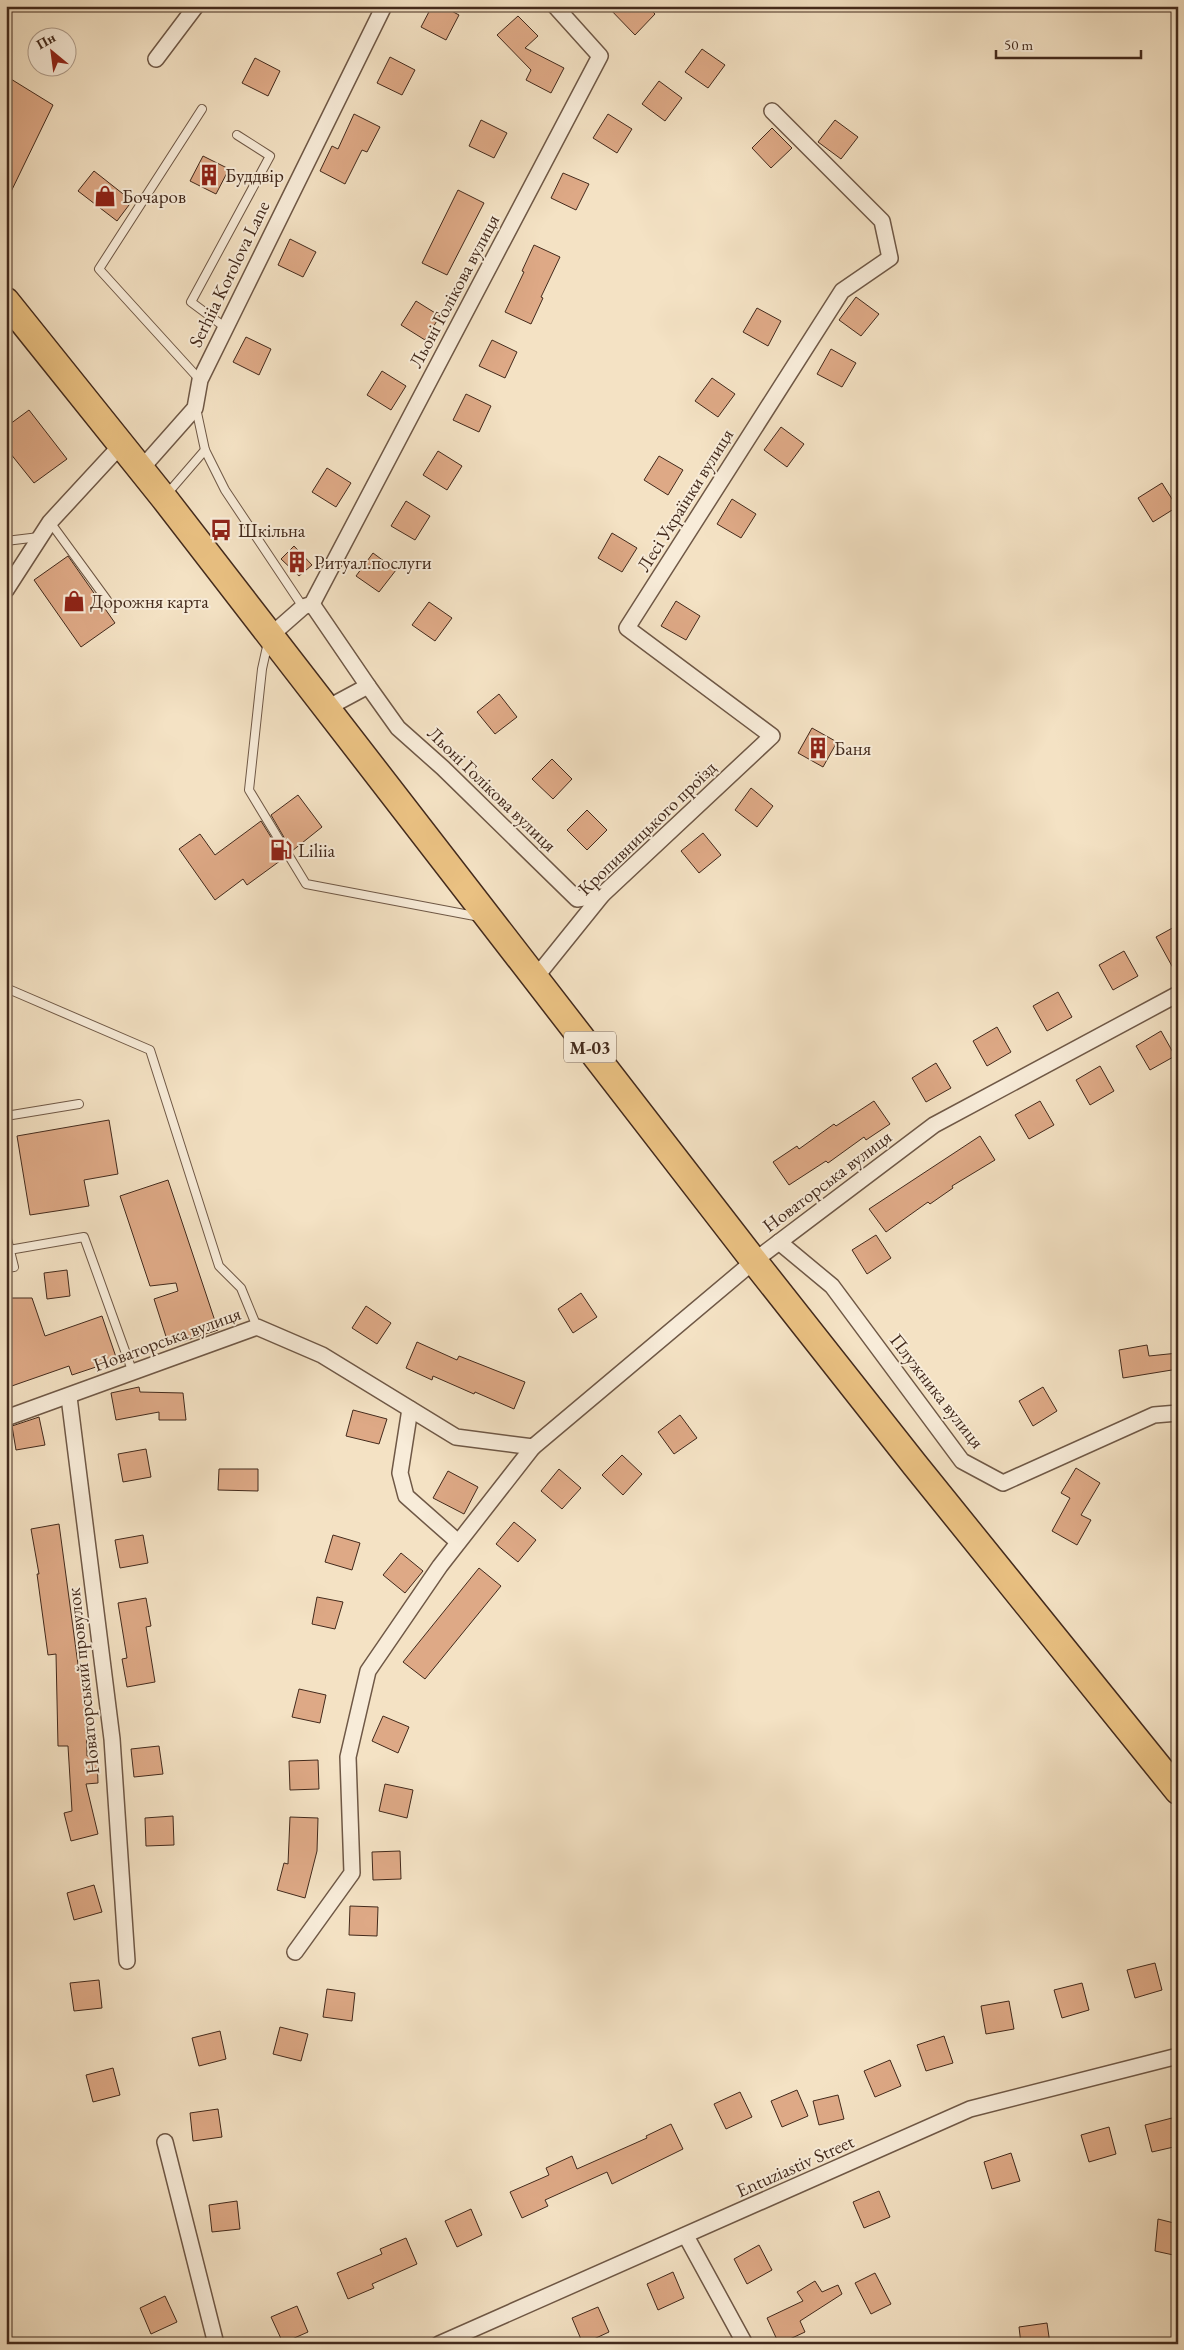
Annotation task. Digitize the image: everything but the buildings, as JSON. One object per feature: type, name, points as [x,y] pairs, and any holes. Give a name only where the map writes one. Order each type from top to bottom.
[{"type":"highway","name":"М-03","points":[[6,301],[122,444],[754,1261],[915,1465],[1178,1791]]},
{"type":"street","points":[[156,59],[196,6]]},
{"type":"street","name":"Serhiia Korolova Lane","points":[[196,408],[200,380],[384,6]]},
{"type":"street","name":"Льоні Голікова вулиця","points":[[270,636],[308,606],[600,56],[554,6]]},
{"type":"street","name":"Лесі Українки вулиця","points":[[772,111],[882,221],[890,258],[842,291],[627,628],[772,736]]},
{"type":"street","points":[[141,469],[196,408]]},
{"type":"street","points":[[6,590],[50,522],[122,444]]},
{"type":"street","name":"Льоні Голікова вулиця","points":[[308,606],[398,728],[443,768],[577,899],[602,895]]},
{"type":"street","points":[[327,708],[368,686]]},
{"type":"street","name":"Кропивницького проїзд","points":[[536,977],[602,895],[772,736]]},
{"type":"street","name":"Новаторська вулиця","points":[[295,1952],[352,1874],[348,1757],[368,1671],[440,1566],[533,1447],[754,1261],[934,1125],[1178,994]]},
{"type":"street","name":"Плужника вулиця","points":[[779,1242],[832,1286],[962,1461],[1003,1483],[1154,1415],[1178,1413]]},
{"type":"street","name":"Новаторська вулиця","points":[[6,1418],[257,1328],[322,1355],[456,1436],[533,1447]]},
{"type":"street","name":"Новаторський провулок","points":[[69,1397],[112,1739],[127,1962]]},
{"type":"street","points":[[410,1409],[400,1474],[406,1496],[458,1542]]},
{"type":"street","name":"Entuziastiv Street","points":[[439,2344],[970,2109],[1178,2056]]},
{"type":"street","points":[[165,2142],[216,2344]]},
{"type":"street","points":[[686,2236],[745,2344]]},
{"type":"lane","points":[[200,380],[99,269],[202,109]]},
{"type":"lane","points":[[226,328],[191,302],[270,156],[237,135]]},
{"type":"lane","points":[[196,408],[205,450],[225,490],[308,606]]},
{"type":"lane","points":[[164,498],[205,450]]},
{"type":"lane","points":[[50,522],[107,600]]},
{"type":"lane","points":[[6,541],[41,537]]},
{"type":"lane","points":[[270,636],[262,668],[248,790],[306,884],[491,919]]},
{"type":"lane","points":[[6,988],[150,1050],[219,1266],[241,1288],[257,1328]]},
{"type":"lane","points":[[6,1116],[78,1104]]},
{"type":"lane","points":[[6,1235],[14,1267],[6,1268]]},
{"type":"lane","points":[[9,1250],[84,1237],[133,1373]]},
{"type":"place","name":"Буддвір","points":[[209,175]]},
{"type":"place","name":"Бочаров","points":[[105,196]]},
{"type":"place","name":"Шкільна","points":[[221,530]]},
{"type":"place","name":"Ритуал.послуги","points":[[297,562]]},
{"type":"place","name":"Дорожня карта","points":[[74,601]]},
{"type":"place","name":"Баня","points":[[818,748]]},
{"type":"place","name":"Liliia","points":[[281,850]]}]
